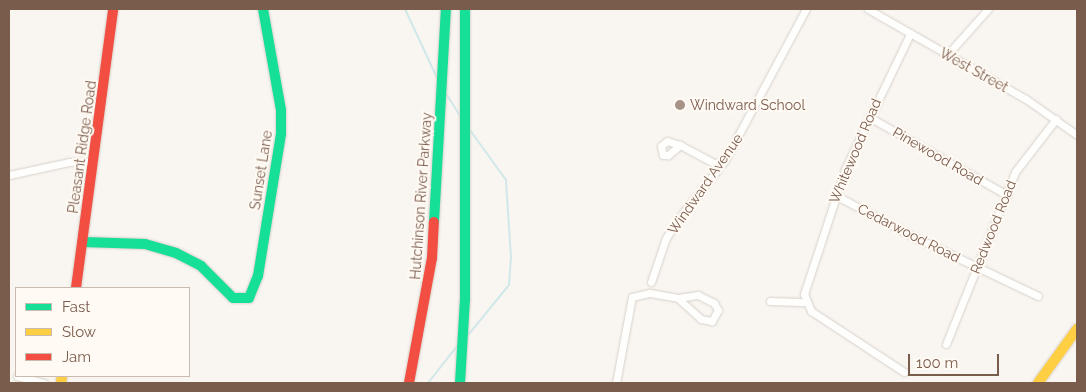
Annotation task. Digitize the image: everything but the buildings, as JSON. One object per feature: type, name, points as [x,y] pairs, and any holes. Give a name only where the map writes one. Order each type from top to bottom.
[{"type":"main road","name":"Pleasant Ridge Road","points":[[76,287],[113,9]]},
{"type":"main road","name":"Sunset Lane","points":[[83,242],[145,244],[192,260],[224,292],[243,300],[255,290],[282,134],[281,110],[263,9]]},
{"type":"main road","name":"Hutchinson River Parkway","points":[[409,383],[432,258],[446,9]]},
{"type":"main road","points":[[460,383],[464,322],[465,9]]},
{"type":"main road","points":[[1038,383],[1077,329]]},
{"type":"street","name":"Windward Avenue","points":[[651,282],[666,238],[678,218],[722,162],[742,131],[806,9]]},
{"type":"street","name":"West Street","points":[[868,9],[1056,119],[1077,135]]},
{"type":"street","points":[[947,55],[988,9]]},
{"type":"street","name":"Whitewood Road","points":[[806,302],[804,294],[835,195],[868,117],[910,34]]},
{"type":"street","name":"Pinewood Road","points":[[868,117],[1007,195]]},
{"type":"street","name":"Redwood Road","points":[[946,344],[1015,172],[1056,119]]},
{"type":"street","points":[[680,145],[714,163],[722,162]]},
{"type":"street","points":[[9,175],[69,162],[94,161]]},
{"type":"street","name":"Cedarwood Road","points":[[835,195],[977,268],[1038,296]]},
{"type":"street","points":[[616,383],[630,301],[638,293],[678,298],[705,297],[718,310],[717,317],[707,322],[701,319],[678,298]]},
{"type":"street","points":[[770,301],[806,302],[811,311],[904,372]]},
{"type":"street","points":[[21,377],[44,383]]},
{"type":"waterway","points":[[405,9],[437,78]]},
{"type":"waterway","points":[[447,95],[460,116]]},
{"type":"waterway","points":[[469,334],[509,285],[511,258],[506,180],[470,130]]},
{"type":"waterway","points":[[428,383],[457,346]]},
{"type":"traffic: fast","points":[[83,242],[145,244],[176,253],[201,266],[233,298],[249,298],[258,276],[281,134],[281,110],[263,9]]},
{"type":"traffic: fast","points":[[434,222],[446,9]]},
{"type":"traffic: fast","points":[[460,383],[465,299],[465,9]]},
{"type":"traffic: slow","points":[[1038,383],[1077,329]]},
{"type":"traffic: slow","points":[[61,383],[62,377]]},
{"type":"traffic: jam","points":[[76,287],[113,9]]},
{"type":"traffic: jam","points":[[409,383],[432,258],[434,222]]},
{"type":"place","name":"Windward School","points":[[680,105]]}]
